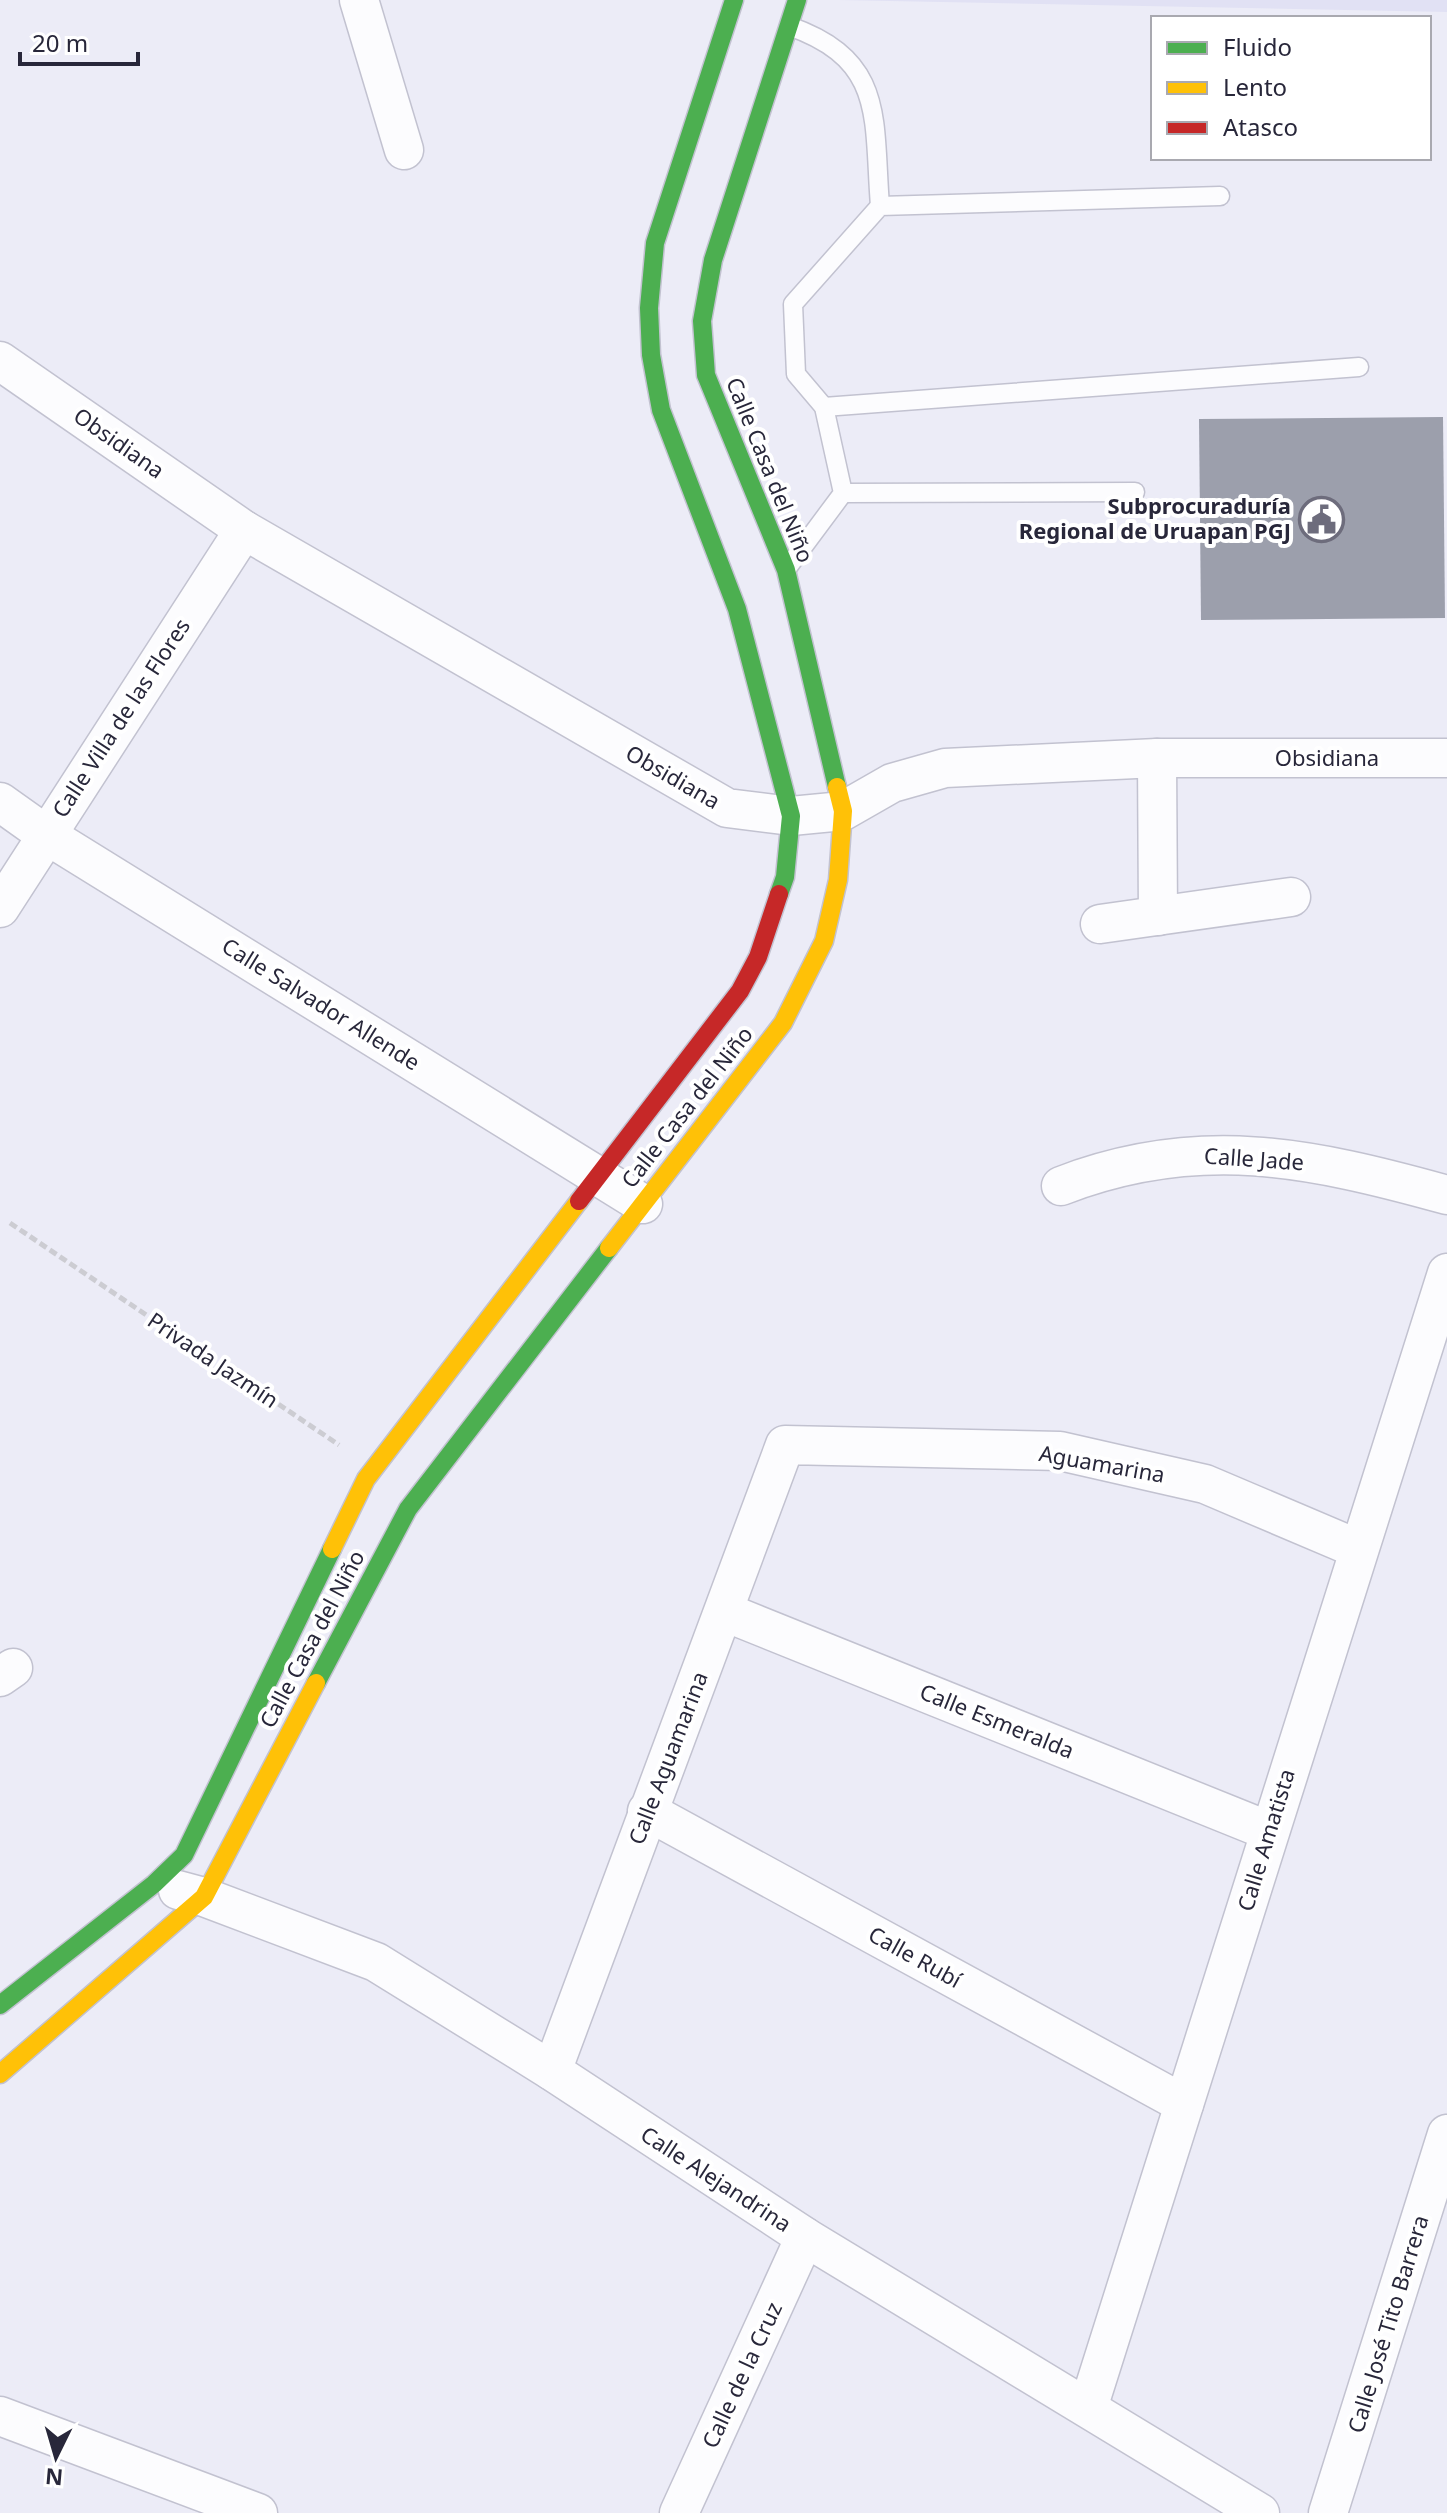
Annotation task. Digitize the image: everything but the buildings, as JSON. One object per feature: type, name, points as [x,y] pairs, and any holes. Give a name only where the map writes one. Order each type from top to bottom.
[{"type":"street","points":[[359,0],[404,150]]},
{"type":"street","name":"Calle Casa del Niño","points":[[0,2005],[154,1884],[184,1855],[374,1469],[740,991],[758,957],[785,877],[791,816],[737,609],[661,410],[651,355],[649,308],[655,243],[734,0]]},
{"type":"street","name":"Calle Casa del Niño","points":[[0,2074],[204,1897],[408,1509],[783,1023],[810,975],[824,941],[838,880],[843,811],[786,570],[706,375],[702,321],[713,260],[797,0]]},
{"type":"street","name":"Obsidiana","points":[[0,361],[244,530],[727,808],[791,816],[843,811],[892,783],[945,768],[1157,758],[1447,758]]},
{"type":"street","name":"Calle Villa de las Flores","points":[[0,908],[244,530]]},
{"type":"street","points":[[1157,758],[1158,916]]},
{"type":"street","name":"Calle Salvador Allende","points":[[0,802],[45,834],[643,1204]]},
{"type":"street","points":[[1100,924],[1291,897]]},
{"type":"street","name":"Calle Jade","points":[[1061,1186],[1105,1168],[1166,1157],[1228,1153],[1315,1164],[1447,1195]]},
{"type":"street","name":"Calle Amatista","points":[[1088,2408],[1447,1273]]},
{"type":"street","name":"Aguamarina","points":[[785,1445],[1060,1451],[1205,1484],[1358,1549]]},
{"type":"street","name":"Calle Aguamarina","points":[[552,2071],[785,1445]]},
{"type":"street","name":"Calle Esmeralda","points":[[725,1612],[1269,1831]]},
{"type":"street","name":"Calle Rubí","points":[[647,1811],[1184,2104]]},
{"type":"street","name":"Calle Alejandrina","points":[[154,1884],[204,1897],[376,1962],[552,2071],[805,2237],[1260,2513]]},
{"type":"street","name":"Calle José Tito Barrera","points":[[1328,2513],[1447,2134]]},
{"type":"street","name":"Calle de la Cruz","points":[[679,2513],[805,2237]]},
{"type":"street","points":[[0,2416],[258,2513]]},
{"type":"lane","points":[[786,570],[843,493],[824,407],[796,374],[793,304],[880,206],[872,103],[856,66],[822,38],[789,26]]},
{"type":"lane","points":[[880,206],[1220,196]]},
{"type":"lane","points":[[824,407],[1359,367]]},
{"type":"lane","points":[[843,493],[1135,492]]},
{"type":"path","name":"Privada Jazmín","points":[[10,1223],[374,1469]]},
{"type":"shaded area","points":[[838,0],[1447,0],[1447,12]]},
{"type":"traffic: fast","points":[[734,0],[655,243],[649,308],[651,355],[661,410],[737,609],[791,816],[785,877],[779,894]]},
{"type":"traffic: fast","points":[[797,0],[713,260],[702,321],[706,375],[786,570],[837,787]]},
{"type":"traffic: fast","points":[[316,1683],[408,1509],[609,1248]]},
{"type":"traffic: fast","points":[[0,2005],[154,1884],[184,1855],[332,1549]]},
{"type":"traffic: slow","points":[[609,1248],[783,1023],[824,941],[838,880],[843,811],[837,787]]},
{"type":"traffic: slow","points":[[332,1549],[366,1479],[579,1201]]},
{"type":"traffic: slow","points":[[0,2074],[204,1897],[316,1683]]},
{"type":"traffic: jam","points":[[579,1201],[740,991],[758,957],[779,894]]},
{"type":"place","name":"Subprocuraduría Regional de Uruapan PGJ","points":[[1322,519]]}]
